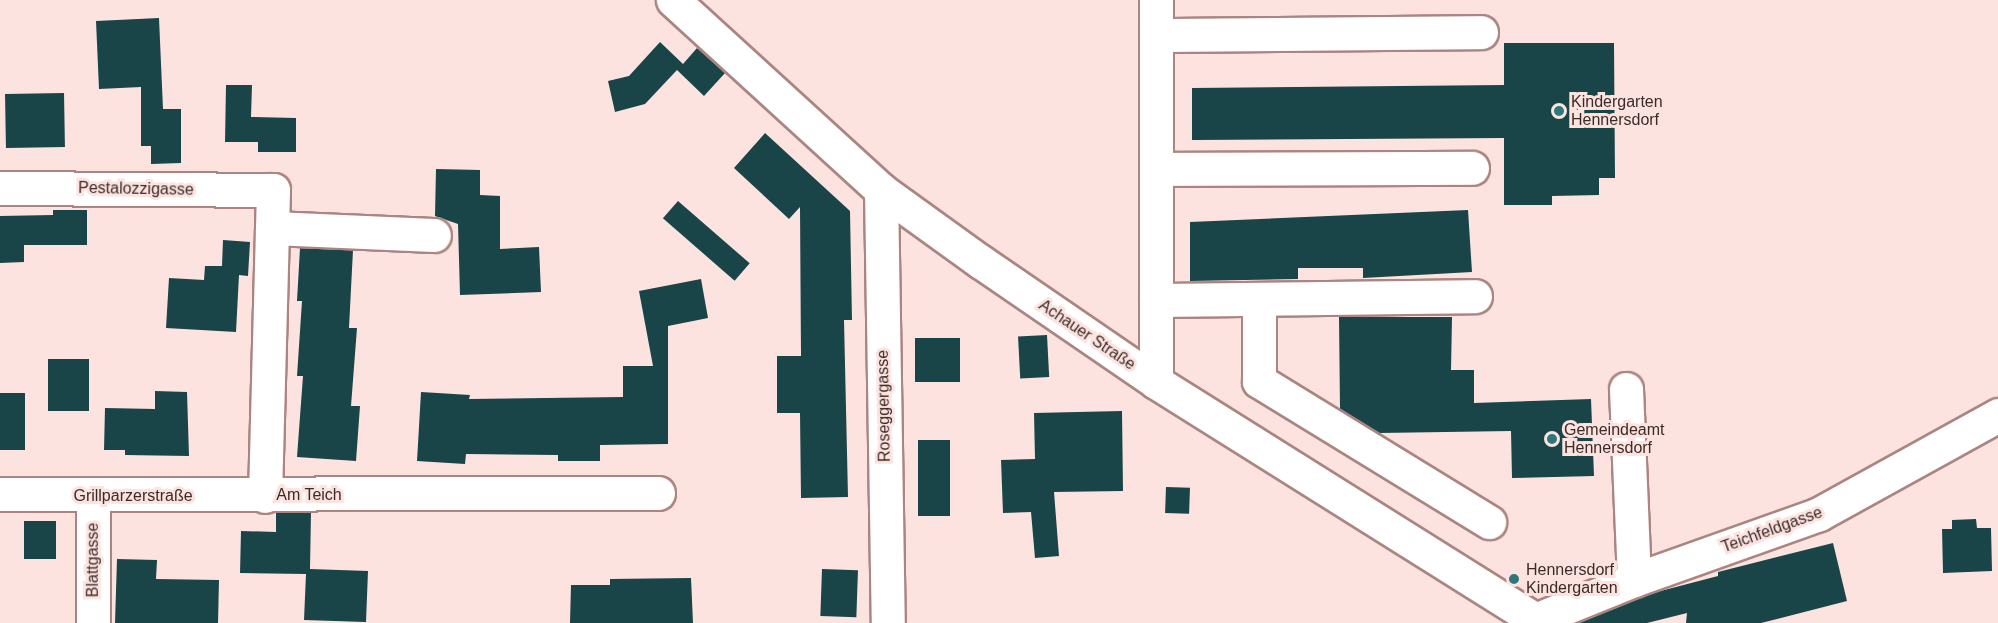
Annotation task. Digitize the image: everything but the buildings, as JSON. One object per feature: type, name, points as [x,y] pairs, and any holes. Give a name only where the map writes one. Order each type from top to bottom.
[{"type":"street","name":"Achauer Straße","points":[[673,0],[881,190],[1156,382],[1535,622]]},
{"type":"street","points":[[1156,0],[1156,382]]},
{"type":"street","points":[[1156,35],[1481,32]]},
{"type":"street","points":[[1156,169],[1472,168]]},
{"type":"street","name":"Pestalozzigasse","points":[[0,188],[273,190]]},
{"type":"street","name":"Am Teich","points":[[273,190],[265,496],[658,493]]},
{"type":"street","name":"Roseggergasse","points":[[881,190],[888,623]]},
{"type":"street","points":[[272,228],[434,235]]},
{"type":"street","points":[[1156,300],[1475,296]]},
{"type":"street","points":[[1259,299],[1259,381],[1489,522]]},
{"type":"street","points":[[1626,389],[1634,580]]},
{"type":"street","name":"Teichfeldgasse","points":[[1535,622],[1634,580],[1819,514],[1998,415]]},
{"type":"street","name":"Grillparzerstraße","points":[[0,494],[93,497],[265,496]]},
{"type":"street","name":"Blattgasse","points":[[93,497],[93,623]]},
{"type":"place","name":"Kindergarten Hennersdorf","points":[[1559,111]]},
{"type":"place","name":"Gemeindeamt Hennersdorf","points":[[1552,439]]},
{"type":"place","name":"Hennersdorf Kindergarten","points":[[1514,579]]}]
